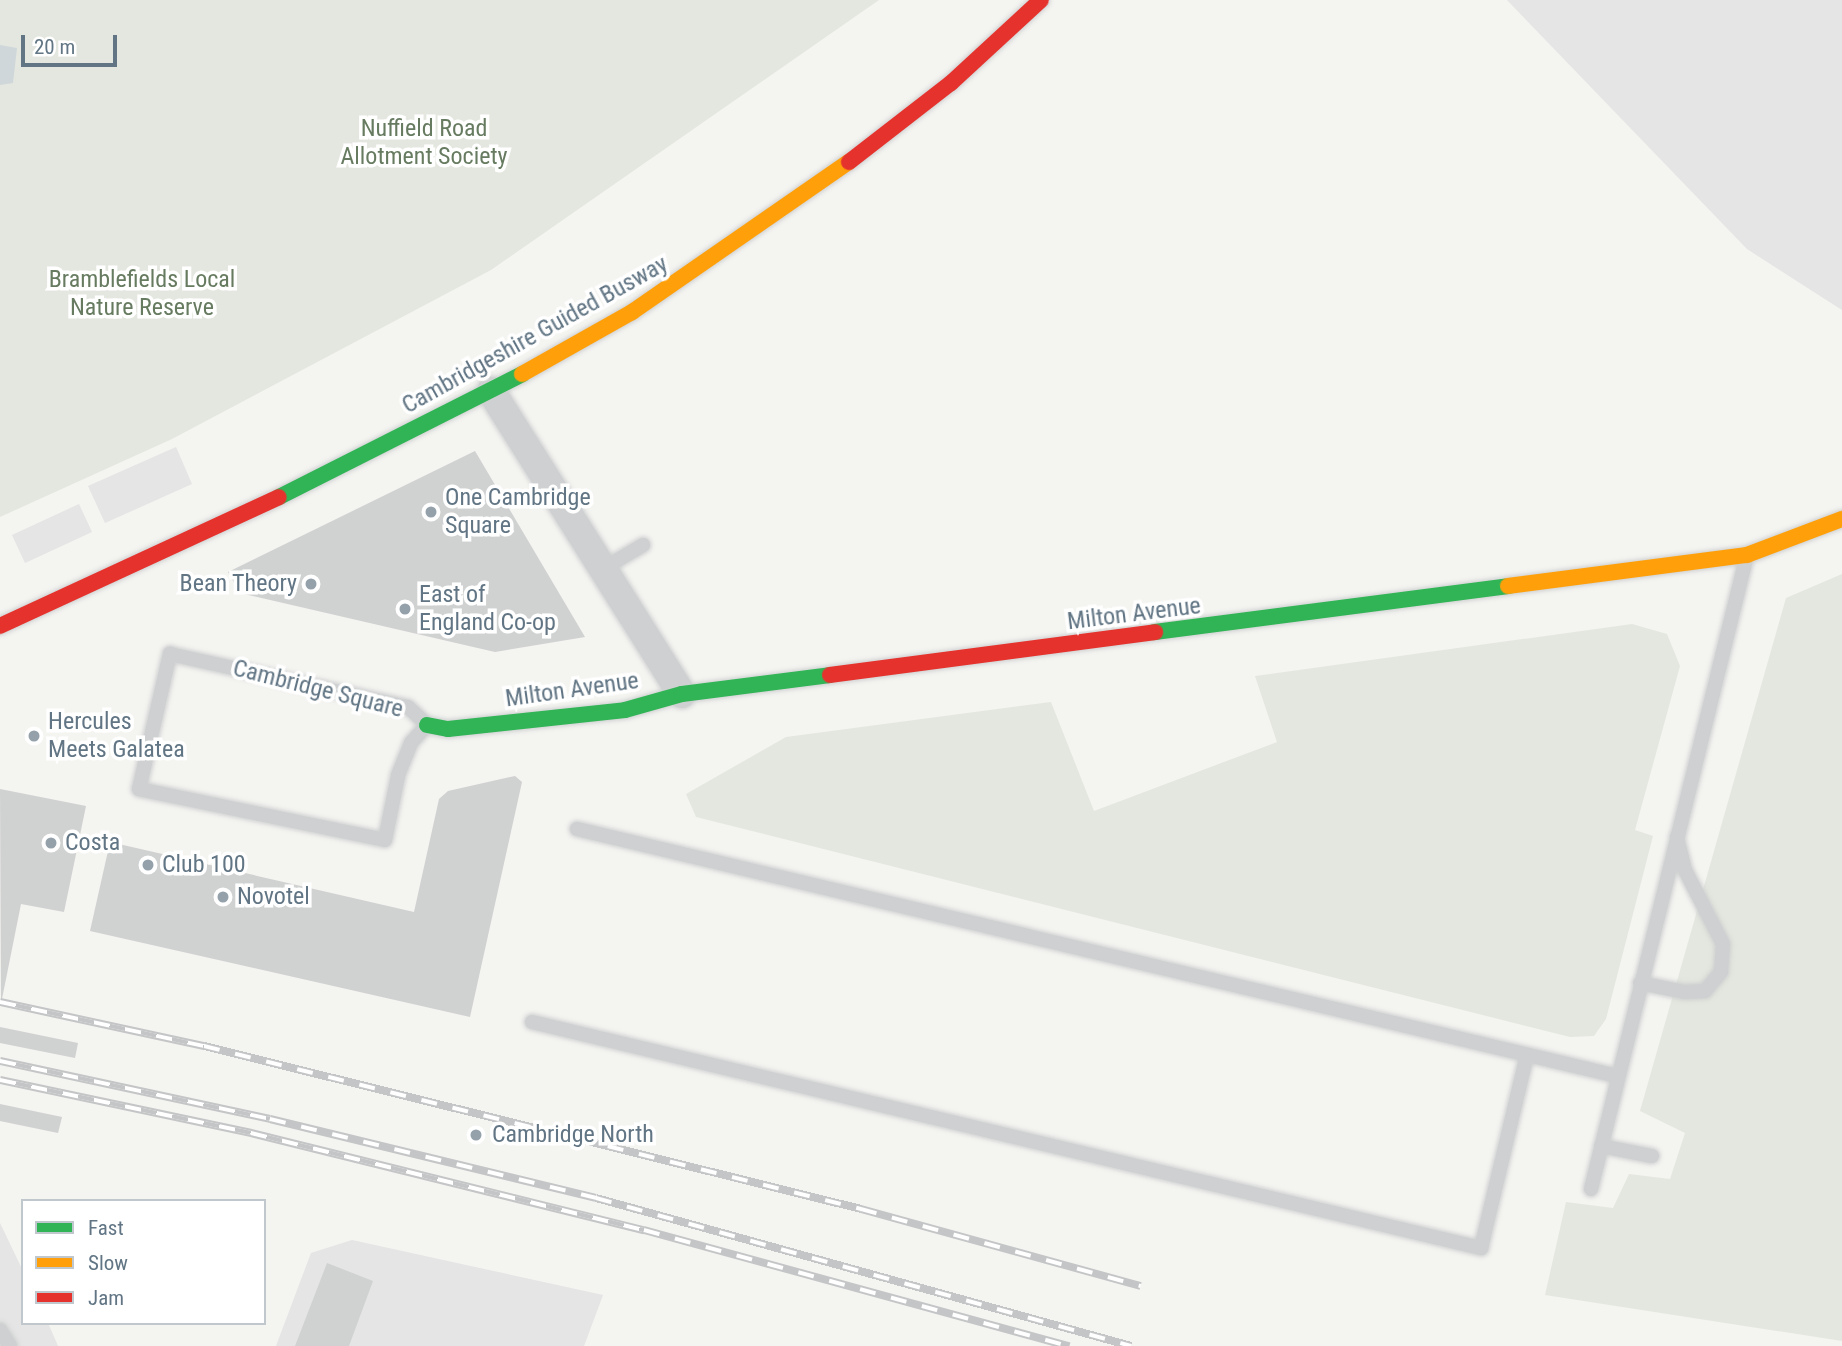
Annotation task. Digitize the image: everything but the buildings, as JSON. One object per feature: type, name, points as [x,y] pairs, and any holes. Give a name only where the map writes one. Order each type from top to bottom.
[{"type":"street","name":"Cambridgeshire Guided Busway","points":[[0,626],[232,520],[491,391],[632,312],[804,197],[951,82],[1041,0]]},
{"type":"street","points":[[491,391],[601,570],[682,694]]},
{"type":"street","name":"Milton Avenue","points":[[427,725],[448,729],[625,710],[682,694],[1747,555],[1842,519]]},
{"type":"lane","points":[[601,570],[643,545]]},
{"type":"lane","points":[[1591,1189],[1747,555]]},
{"type":"lane","name":"Cambridge Square","points":[[170,654],[408,707],[427,725],[411,743],[398,776],[385,840],[139,789],[170,654]]},
{"type":"lane","points":[[577,829],[1617,1076]]},
{"type":"lane","points":[[1640,983],[1685,992],[1705,991],[1721,972],[1723,944],[1685,870],[1677,836]]},
{"type":"lane","points":[[532,1022],[1481,1248],[1527,1055]]},
{"type":"lane","points":[[1601,1146],[1652,1156]]},
{"type":"lane","points":[[0,1331],[10,1346]]},
{"type":"shaded area","points":[[1507,0],[1842,0],[1842,310],[1747,249]]},
{"type":"shaded area","points":[[0,45],[17,48],[13,83],[0,85]]},
{"type":"shaded area","points":[[176,447],[192,484],[105,523],[88,486]]},
{"type":"shaded area","points":[[79,504],[92,532],[25,563],[12,535]]},
{"type":"shaded area","points":[[0,1223],[21,1267],[21,1325],[49,1325],[58,1346],[0,1346]]},
{"type":"shaded area","points":[[352,1240],[603,1295],[584,1346],[276,1346],[311,1253]]},
{"type":"green space","points":[[0,0],[879,0],[491,270],[172,439],[0,517]]},
{"type":"green space","points":[[1842,574],[1842,1341],[1545,1295],[1566,1202],[1613,1208],[1629,1174],[1670,1179],[1685,1133],[1640,1111],[1786,598]]},
{"type":"green space","points":[[1632,624],[1667,634],[1680,666],[1635,830],[1653,836],[1606,1019],[1594,1036],[1570,1037],[696,817],[686,794],[786,737],[1051,702],[1094,811],[1277,742],[1255,676]]},
{"type":"railway","points":[[0,1002],[204,1046],[861,1209],[1141,1286]]},
{"type":"railway","points":[[0,1061],[270,1119],[596,1198],[1131,1346]]},
{"type":"railway","points":[[0,1080],[251,1133],[644,1230],[1069,1346]]},
{"type":"traffic: fast","points":[[279,497],[522,374]]},
{"type":"traffic: fast","points":[[1155,632],[1508,586]]},
{"type":"traffic: fast","points":[[427,725],[448,729],[625,710],[682,694],[830,675]]},
{"type":"traffic: slow","points":[[522,374],[632,312],[849,162]]},
{"type":"traffic: slow","points":[[1508,586],[1747,555],[1842,519]]},
{"type":"traffic: jam","points":[[849,162],[951,83],[1041,0]]},
{"type":"traffic: jam","points":[[0,626],[279,497]]},
{"type":"traffic: jam","points":[[830,675],[1155,632]]},
{"type":"place","name":"One Cambridge Square","points":[[431,512]]},
{"type":"place","name":"Bean Theory","points":[[311,584]]},
{"type":"place","name":"East of England Co-op","points":[[405,609]]},
{"type":"place","name":"Hercules Meets Galatea","points":[[34,736]]},
{"type":"place","name":"Costa","points":[[51,843]]},
{"type":"place","name":"Club 100","points":[[148,865]]},
{"type":"place","name":"Novotel","points":[[223,897]]},
{"type":"place","name":"Cambridge North","points":[[476,1135]]},
{"type":"park label","name":"Nuffield Road Allotment Society","points":[[424,143]]},
{"type":"park label","name":"Bramblefields Local Nature Reserve","points":[[142,294]]}]
